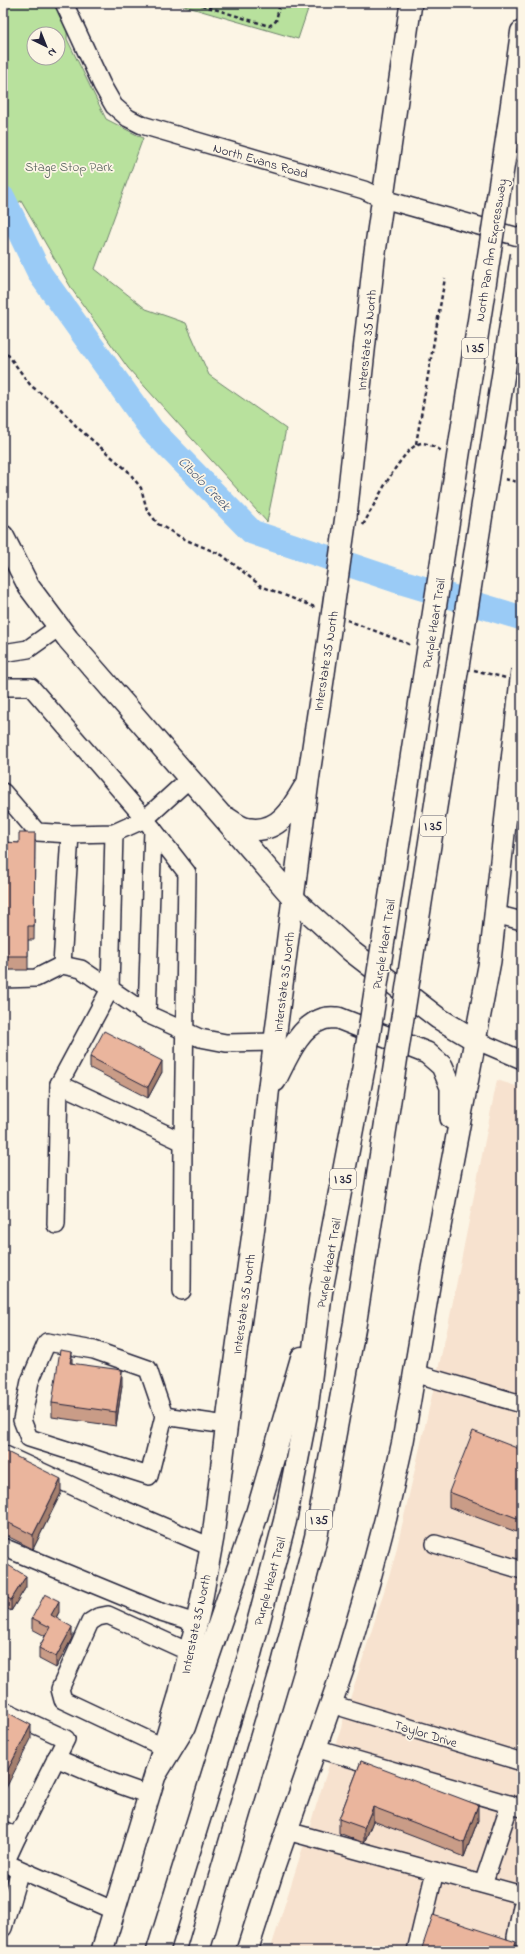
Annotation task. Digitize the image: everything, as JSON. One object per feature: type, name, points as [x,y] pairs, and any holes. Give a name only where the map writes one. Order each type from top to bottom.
[{"type":"highway","name":"North Pan Am Expressway","points":[[443,562],[522,32]]},
{"type":"highway","name":"I 35","points":[[198,1951],[282,1668],[316,1537],[354,1331],[522,255]]},
{"type":"highway","name":"Purple Heart Trail","points":[[158,1951],[250,1654],[284,1521],[306,1414],[321,1292],[364,1066],[443,562]]},
{"type":"highway","points":[[156,1773],[184,1727],[256,1517],[321,1292]]},
{"type":"highway","points":[[213,1951],[234,1832]]},
{"type":"main road","name":"Interstate 35 North","points":[[102,1951],[179,1696],[196,1623],[211,1547],[226,1425],[256,1212],[268,1094],[308,781],[346,516],[364,366],[374,259],[411,3]]},
{"type":"main road","points":[[3,536],[29,587],[59,627],[294,899],[357,956],[438,1018],[475,1040]]},
{"type":"main road","points":[[247,1951],[331,1704],[370,1582],[403,1441],[449,1178],[490,961],[522,670]]},
{"type":"main road","points":[[219,814],[249,830],[265,829],[281,821],[294,808],[308,781]]},
{"type":"main road","points":[[268,1094],[294,1045],[305,1030],[323,1019],[338,1018],[427,1053],[442,1066],[451,1088],[449,1178]]},
{"type":"street","name":"North Evans Road","points":[[64,3],[102,85],[114,106],[128,118],[142,125],[364,190],[383,199],[522,238]]},
{"type":"street","points":[[3,653],[28,649],[59,627]]},
{"type":"street","points":[[3,687],[31,687],[149,824],[187,873],[182,1291]]},
{"type":"street","points":[[3,792],[37,832],[70,834],[114,832],[149,824],[189,779]]},
{"type":"street","points":[[147,1014],[149,824]]},
{"type":"street","points":[[56,1225],[60,1084],[110,989],[114,832]]},
{"type":"street","points":[[62,965],[70,834]]},
{"type":"street","points":[[495,914],[522,921]]},
{"type":"street","points":[[3,979],[36,978],[62,965],[81,969],[147,1014],[200,1038],[226,1043],[275,1042]]},
{"type":"street","points":[[475,1040],[522,1060]]},
{"type":"street","points":[[60,1084],[183,1142]]},
{"type":"street","points":[[47,1342],[94,1350],[148,1369],[164,1416],[149,1476],[29,1438],[22,1420],[30,1381],[47,1342]]},
{"type":"street","points":[[414,1373],[522,1404]]},
{"type":"street","points":[[164,1416],[201,1423],[226,1425]]},
{"type":"street","points":[[3,1454],[127,1512],[211,1547]]},
{"type":"street","points":[[436,1544],[522,1570]]},
{"type":"street","points":[[3,1547],[158,1610],[196,1623]]},
{"type":"street","points":[[163,1747],[63,1700],[60,1689],[90,1622],[98,1617],[108,1615],[189,1652]]},
{"type":"street","name":"Taylor Drive","points":[[331,1704],[522,1762]]},
{"type":"street","points":[[3,1710],[66,1739],[10,1834],[4,1862],[115,1911]]},
{"type":"street","points":[[316,1748],[516,1806],[484,1884]]},
{"type":"street","points":[[56,1758],[112,1782],[149,1795]]},
{"type":"street","points":[[287,1830],[522,1895]]},
{"type":"street","points":[[3,1928],[7,1902],[20,1870]]},
{"type":"street","points":[[416,1951],[435,1871]]},
{"type":"street","points":[[522,1906],[516,1937],[522,1939]]},
{"type":"path","points":[[195,3],[269,26],[276,21],[280,3]]},
{"type":"path","points":[[416,444],[445,278]]},
{"type":"path","points":[[3,348],[31,386],[56,404],[78,428],[128,471],[141,488],[147,510],[158,524],[184,539],[222,555],[261,586],[322,610]]},
{"type":"path","points":[[361,529],[402,455],[416,444],[424,443],[444,452]]},
{"type":"path","points":[[500,478],[522,483]]},
{"type":"shaded area","points":[[497,1080],[522,1088],[522,1951],[270,1951],[394,1560],[448,1326]]},
{"type":"green space","name":"Stage Stop Park","points":[[3,3],[68,3],[67,39],[106,119],[143,138],[95,269],[146,309],[186,323],[209,375],[286,429],[267,522],[128,368],[73,291],[21,201],[3,213]]},
{"type":"green space","points":[[174,3],[310,3],[298,39]]},
{"type":"building","points":[[19,833],[35,833],[34,926],[28,926],[28,956],[3,956],[3,842],[19,843]]},
{"type":"building","points":[[104,1031],[162,1061],[148,1087],[90,1057]]},
{"type":"building","points":[[60,1350],[72,1352],[70,1363],[122,1370],[116,1412],[52,1403]]},
{"type":"building","points":[[473,1431],[522,1450],[522,1520],[449,1492]]},
{"type":"building","points":[[3,1450],[61,1479],[33,1535],[3,1520]]},
{"type":"building","points":[[3,1562],[26,1576],[11,1600],[3,1595]]},
{"type":"building","points":[[45,1594],[59,1601],[51,1615],[72,1627],[56,1657],[39,1648],[50,1627],[32,1618]]},
{"type":"building","points":[[3,1710],[31,1725],[3,1779]]},
{"type":"building","points":[[361,1761],[478,1805],[464,1843],[454,1839],[455,1838],[373,1807],[364,1828],[339,1819]]},
{"type":"building","points":[[433,1915],[516,1942],[513,1951],[421,1951]]},
{"type":"waterway","name":"Cibolo Creek","points":[[3,198],[40,274],[152,430],[252,532],[395,580],[522,618]]}]
